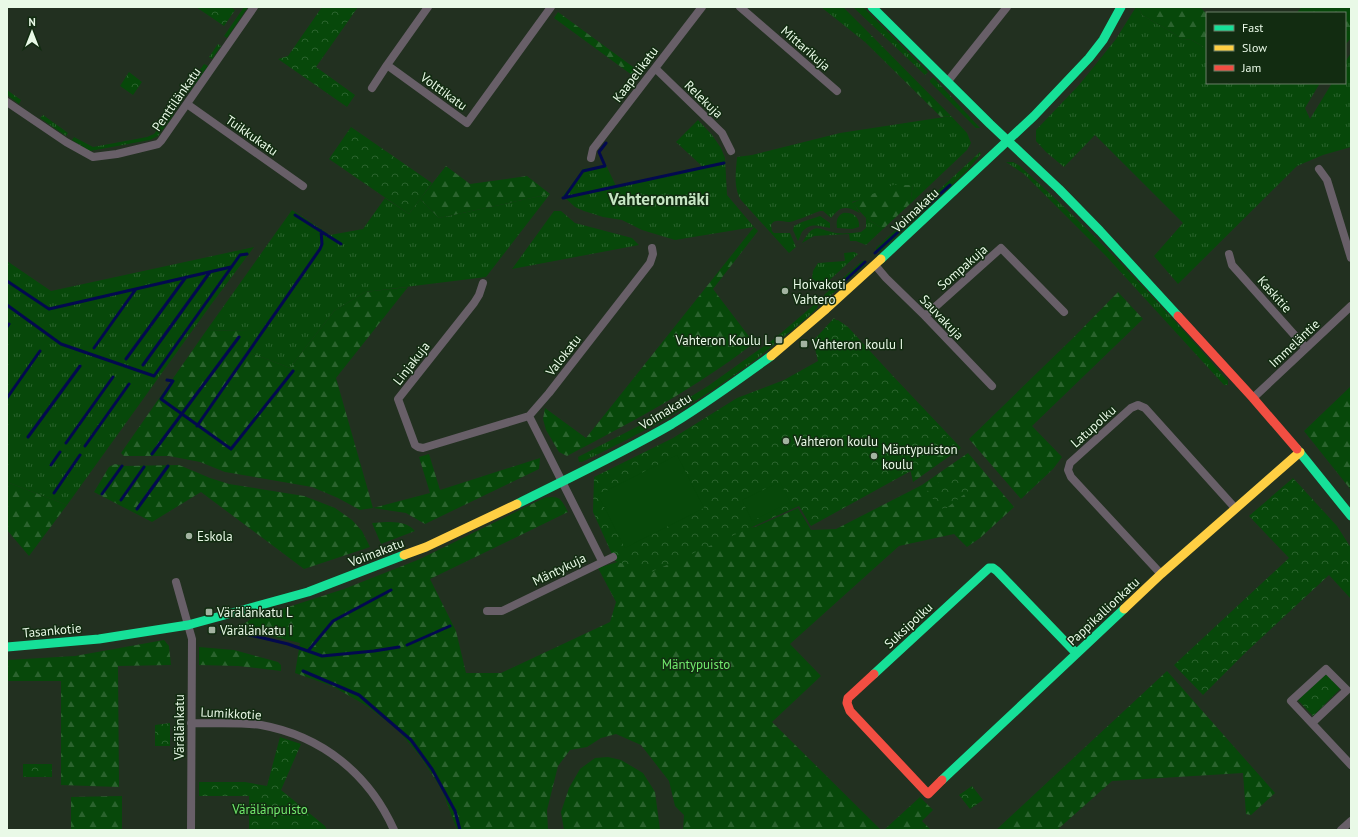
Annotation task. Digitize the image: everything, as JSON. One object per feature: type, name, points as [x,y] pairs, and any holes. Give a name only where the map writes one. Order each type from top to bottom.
[{"type":"street","name":"Penttilänkatu","points":[[7,102],[90,156],[96,157],[160,143],[254,7]]},
{"type":"street","points":[[372,88],[428,7]]},
{"type":"street","name":"Volttikatu","points":[[387,65],[467,122],[551,7]]},
{"type":"street","name":"Kaapelikatu","points":[[591,158],[593,149],[702,7]]},
{"type":"street","name":"Mittarikuja","points":[[740,7],[837,91]]},
{"type":"street","points":[[872,7],[1060,189],[1100,231],[1253,398],[1300,452],[1351,516]]},
{"type":"street","points":[[948,81],[1006,7]]},
{"type":"street","name":"Voimakatu","points":[[99,639],[188,625],[308,592],[426,547],[561,482],[673,423],[736,382],[774,354],[875,265],[1034,116],[1089,58],[1103,40],[1121,7]]},
{"type":"street","name":"Relekuja","points":[[655,68],[722,133],[731,151]]},
{"type":"street","name":"Tuikkukatu","points":[[187,104],[303,186]]},
{"type":"street","points":[[1319,169],[1327,180],[1351,258]]},
{"type":"street","name":"Valokatu","points":[[529,416],[650,263],[653,254],[652,248]]},
{"type":"street","name":"Sompakuja","points":[[925,316],[1001,248],[1064,312]]},
{"type":"street","name":"Kaskitie","points":[[1229,254],[1232,265],[1306,348]]},
{"type":"street","name":"Sauvakuja","points":[[875,265],[992,386]]},
{"type":"street","name":"Linjakuja","points":[[483,283],[479,295],[474,303],[398,399],[415,445],[423,448],[529,416]]},
{"type":"street","name":"Immeläntie","points":[[1253,398],[1351,306]]},
{"type":"street","name":"Latupolku","points":[[1161,574],[1070,477],[1068,470],[1070,463],[1131,408],[1138,405],[1145,408],[1235,508]]},
{"type":"street","points":[[529,416],[561,482]]},
{"type":"street","name":"Pappikallionkatu","points":[[928,794],[1161,574],[1300,452]]},
{"type":"street","name":"Mäntykuja","points":[[487,611],[502,611],[602,561],[561,482]]},
{"type":"street","points":[[602,561],[613,557]]},
{"type":"street","name":"Suksipolku","points":[[928,794],[850,711],[847,703],[848,698],[989,568],[993,568],[997,571],[1076,653]]},
{"type":"street","name":"Värälänkatu","points":[[176,582],[192,638],[191,830]]},
{"type":"street","name":"Tasankotie","points":[[7,647],[99,639]]},
{"type":"street","points":[[1312,724],[1346,690],[1326,669],[1291,701],[1312,724],[1351,765]]},
{"type":"street","name":"Lumikkotie","points":[[191,724],[262,726],[292,734],[323,748],[345,763],[367,786],[394,830]]},
{"type":"street","points":[[1341,830],[1351,821]]},
{"type":"green space","points":[[196,7],[231,7],[235,10],[224,26]]},
{"type":"green space","points":[[244,7],[248,7],[227,38],[224,36]]},
{"type":"green space","points":[[322,7],[358,7],[316,67],[355,95],[347,107],[278,59],[288,56]]},
{"type":"green space","points":[[821,7],[843,7],[872,36],[865,42]]},
{"type":"green space","points":[[853,7],[863,7],[928,72],[925,75]]},
{"type":"green space","points":[[1136,7],[1138,7],[1142,15],[1182,39],[1192,40],[1206,48],[1206,84],[1319,84],[1305,108],[1310,119],[1331,84],[1346,84],[1346,60],[1351,53],[1351,147],[1323,155],[1297,166],[1178,284],[1154,256],[1183,223],[1095,135],[1064,167],[1046,152],[1036,141],[1036,130],[1079,85],[1116,39]]},
{"type":"green space","points":[[1138,7],[1200,7],[1206,13],[1206,48],[1192,40],[1182,39],[1142,15]]},
{"type":"green space","points":[[1302,7],[1351,7],[1351,30],[1346,31],[1346,12],[1297,12]]},
{"type":"green space","points":[[558,12],[640,72],[636,78],[554,18]]},
{"type":"green space","points":[[1351,30],[1351,38],[1346,44],[1346,31]]},
{"type":"green space","points":[[872,36],[951,116],[941,117],[865,42]]},
{"type":"green space","points":[[218,44],[221,46],[212,59],[209,57]]},
{"type":"green space","points":[[204,64],[208,66],[189,92],[186,90]]},
{"type":"green space","points":[[129,72],[142,82],[133,95],[120,86]]},
{"type":"green space","points":[[933,77],[980,128],[976,128],[930,82]]},
{"type":"green space","points":[[7,90],[21,100],[19,104],[7,95]]},
{"type":"green space","points":[[171,112],[174,114],[158,136],[150,140],[90,151],[72,140],[74,137],[93,147],[147,137],[154,134]]},
{"type":"green space","points":[[43,115],[68,133],[66,136],[40,118]]},
{"type":"green space","points":[[951,116],[967,133],[971,143],[967,150],[910,204],[913,185],[852,202],[860,213],[844,208],[838,211],[831,218],[823,211],[820,211],[792,222],[775,222],[771,225],[774,233],[790,233],[796,247],[789,253],[738,195],[736,179],[737,157],[752,155],[840,133]]},
{"type":"green space","points":[[698,120],[712,135],[721,148],[725,158],[727,195],[754,227],[675,240],[642,230],[622,220],[603,217],[584,211],[575,207],[563,196],[583,169],[606,165],[616,186],[704,168],[676,142]]},
{"type":"green space","points":[[351,127],[432,183],[409,214],[329,159]]},
{"type":"green space","points":[[980,152],[981,154],[967,171],[880,252],[876,252],[876,248]]},
{"type":"green space","points":[[1006,162],[1013,162],[1020,166],[1101,243],[1178,325],[1228,381],[1228,385],[1224,385],[1106,256],[1024,174]]},
{"type":"green space","points":[[446,166],[470,184],[527,176],[550,194],[439,218],[420,199]]},
{"type":"green space","points":[[893,185],[913,185],[910,204],[883,229],[866,218],[852,203]]},
{"type":"green space","points":[[550,194],[486,277],[365,292],[334,311],[290,368],[248,352],[248,330],[206,331],[292,210],[330,235],[363,229],[385,198],[409,214],[420,199],[439,218]]},
{"type":"green space","points":[[554,211],[561,211],[575,223],[632,238],[639,245],[512,269]]},
{"type":"green space","points":[[843,213],[853,214],[858,220],[859,227],[852,229],[837,228],[837,219]]},
{"type":"green space","points":[[820,216],[830,223],[830,228],[819,226],[808,227],[802,232],[798,241],[793,230],[794,226]]},
{"type":"green space","points":[[866,218],[883,229],[866,245],[856,241],[850,241],[849,234],[814,236],[802,243],[806,236],[816,228],[836,233],[861,232],[866,228]]},
{"type":"green space","points":[[754,227],[758,231],[713,289],[754,343],[709,375],[663,404],[567,456],[559,452],[546,430],[543,419],[545,408],[586,438]]},
{"type":"green space","points":[[254,247],[67,505],[7,482],[7,261],[51,291]]},
{"type":"green space","points":[[854,252],[858,254],[822,287],[812,278],[813,271],[818,263],[845,261],[844,253]]},
{"type":"green space","points":[[862,261],[866,261],[865,265],[828,298],[824,299],[824,295]]},
{"type":"green space","points":[[408,287],[336,378],[373,508],[360,510],[338,498],[312,487],[225,472],[200,462],[169,456],[124,456],[121,453],[206,331],[248,330],[248,352],[290,368],[334,311],[365,292]]},
{"type":"green space","points":[[1118,292],[1143,319],[1032,426],[1062,457],[1053,469],[1021,499],[969,439]]},
{"type":"green space","points":[[815,304],[817,304],[818,307],[800,324],[735,375],[686,407],[635,436],[582,462],[579,462],[578,457],[664,413],[708,386],[774,339]]},
{"type":"green space","points":[[834,318],[956,446],[811,526],[799,506],[649,573],[615,561],[593,512],[594,477],[673,438],[737,398],[784,380],[818,361],[813,341]]},
{"type":"green space","points":[[838,320],[848,327],[892,375],[881,381],[833,321]]},
{"type":"green space","points":[[892,375],[961,448],[913,482],[910,468],[881,381]]},
{"type":"green space","points":[[1351,386],[1351,490],[1304,431]]},
{"type":"green space","name":"Mäntypuisto","points":[[968,453],[1014,507],[980,538],[967,547],[954,534],[899,546],[790,644],[821,676],[772,722],[881,830],[683,830],[684,815],[675,806],[669,781],[641,745],[616,734],[601,738],[587,747],[570,750],[558,766],[547,810],[548,830],[457,830],[442,790],[421,757],[396,728],[367,706],[332,686],[295,673],[300,643],[241,629],[242,625],[251,619],[344,589],[420,559],[544,498],[554,497],[562,501],[568,512],[430,579],[456,631],[466,673],[501,673],[610,622],[616,602],[598,568],[716,531],[755,527],[798,508],[811,530],[836,529],[922,485]]},
{"type":"green space","points":[[429,454],[440,490],[540,458],[539,469],[425,524],[406,513],[373,508],[430,493],[419,457]]},
{"type":"green space","points":[[677,455],[704,508],[625,548],[598,495]]},
{"type":"green space","points":[[115,464],[123,466],[179,465],[229,484],[304,496],[335,508],[352,520],[362,531],[370,547],[304,569],[201,492],[152,522],[94,492],[109,467]]},
{"type":"green space","points":[[954,471],[971,489],[944,510],[926,492]]},
{"type":"green space","points":[[1293,478],[1337,526],[1351,548],[1351,599],[1329,575],[1246,652],[1203,695],[1174,665],[1289,558],[1249,516]]},
{"type":"green space","points":[[7,482],[67,505],[29,556],[7,530]]},
{"type":"green space","points":[[780,482],[790,502],[752,521],[742,500]]},
{"type":"green space","points":[[398,522],[405,524],[415,531],[381,544],[372,523]]},
{"type":"green space","points":[[164,640],[169,646],[171,665],[118,666],[119,787],[61,785],[61,681],[7,681],[7,660],[75,656]]},
{"type":"green space","points":[[199,647],[234,650],[278,662],[281,665],[281,671],[238,666],[199,665]]},
{"type":"green space","points":[[1167,671],[1275,793],[1251,815],[1246,814],[1243,773],[1112,781],[1057,830],[996,830]]},
{"type":"green space","points":[[1326,674],[1340,689],[1313,716],[1298,700]]},
{"type":"green space","points":[[170,723],[170,746],[155,746],[155,725]]},
{"type":"green space","name":"Värälänpuisto","points":[[280,737],[301,744],[281,790],[325,826],[327,830],[249,830],[249,796],[199,796],[199,782],[245,782],[267,786]]},
{"type":"green space","points":[[608,757],[621,760],[643,773],[655,792],[660,830],[564,830],[561,812],[569,788],[580,769],[595,758]]},
{"type":"green space","points":[[23,764],[52,764],[52,777],[23,777]]},
{"type":"green space","points":[[972,786],[983,800],[970,809],[959,795]]},
{"type":"green space","points":[[122,796],[122,830],[71,830],[71,797]]},
{"type":"green space","points":[[920,797],[933,810],[922,821],[931,830],[884,830]]},
{"type":"waterway","points":[[564,198],[583,171],[605,166],[599,152],[606,143]]},
{"type":"waterway","points":[[563,198],[724,163]]},
{"type":"waterway","points":[[875,253],[950,185]]},
{"type":"waterway","points":[[295,215],[341,244]]},
{"type":"waterway","points":[[197,426],[320,249],[322,244],[321,231]]},
{"type":"waterway","points":[[7,305],[61,344],[154,376],[240,255],[247,254]]},
{"type":"waterway","points":[[837,288],[865,262]]},
{"type":"waterway","points":[[7,281],[49,309],[231,267]]},
{"type":"waterway","points":[[143,365],[210,272]]},
{"type":"waterway","points":[[126,359],[186,277]]},
{"type":"waterway","points":[[94,348],[136,289]]},
{"type":"waterway","points":[[152,454],[239,337]]},
{"type":"waterway","points":[[7,398],[40,351]]},
{"type":"waterway","points":[[28,437],[80,366]]},
{"type":"waterway","points":[[167,380],[173,381],[161,399],[231,449],[293,371]]},
{"type":"waterway","points":[[66,443],[113,377]]},
{"type":"waterway","points":[[85,446],[129,384]]},
{"type":"waterway","points":[[51,465],[60,452]]},
{"type":"waterway","points":[[54,493],[80,455]]},
{"type":"waterway","points":[[102,494],[122,466]]},
{"type":"waterway","points":[[137,509],[168,466]]},
{"type":"waterway","points":[[121,500],[144,467]]},
{"type":"waterway","points":[[308,651],[333,621],[391,590]]},
{"type":"waterway","points":[[407,645],[450,626]]},
{"type":"waterway","points":[[222,632],[241,633],[263,638],[288,644],[322,656],[399,647]]},
{"type":"waterway","points":[[303,671],[359,695],[411,740],[432,769],[455,811],[460,830]]},
{"type":"traffic: fast","points":[[872,7],[990,124],[1059,189],[1100,231],[1178,316]]},
{"type":"traffic: fast","points":[[881,259],[1034,116],[1089,58],[1103,40],[1121,7]]},
{"type":"traffic: fast","points":[[517,504],[615,455],[672,424],[710,400],[771,356]]},
{"type":"traffic: fast","points":[[1297,449],[1351,516]]},
{"type":"traffic: fast","points":[[7,647],[99,639],[188,625],[308,592],[404,555]]},
{"type":"traffic: fast","points":[[874,674],[989,568],[993,568],[997,571],[1076,653]]},
{"type":"traffic: fast","points":[[942,780],[1124,609]]},
{"type":"traffic: slow","points":[[771,356],[881,259]]},
{"type":"traffic: slow","points":[[1124,609],[1161,574],[1300,452]]},
{"type":"traffic: slow","points":[[404,555],[426,547],[517,504]]},
{"type":"traffic: jam","points":[[1178,316],[1253,398],[1297,449]]},
{"type":"traffic: jam","points":[[874,674],[848,698],[847,703],[850,711],[928,794],[942,780]]},
{"type":"place","name":"Hoivakoti Vahtero","points":[[785,291]]},
{"type":"place","name":"Vahteron Koulu L","points":[[779,340]]},
{"type":"place","name":"Vahteron koulu I","points":[[804,344]]},
{"type":"place","name":"Vahteron koulu","points":[[786,441]]},
{"type":"place","name":"Mäntypuiston koulu","points":[[874,456]]},
{"type":"place","name":"Eskola","points":[[189,536]]},
{"type":"place","name":"Värälänkatu L","points":[[209,612]]},
{"type":"place","name":"Värälänkatu I","points":[[212,630]]},
{"type":"district","name":"Vahteronmäki","points":[[659,199]]}]
